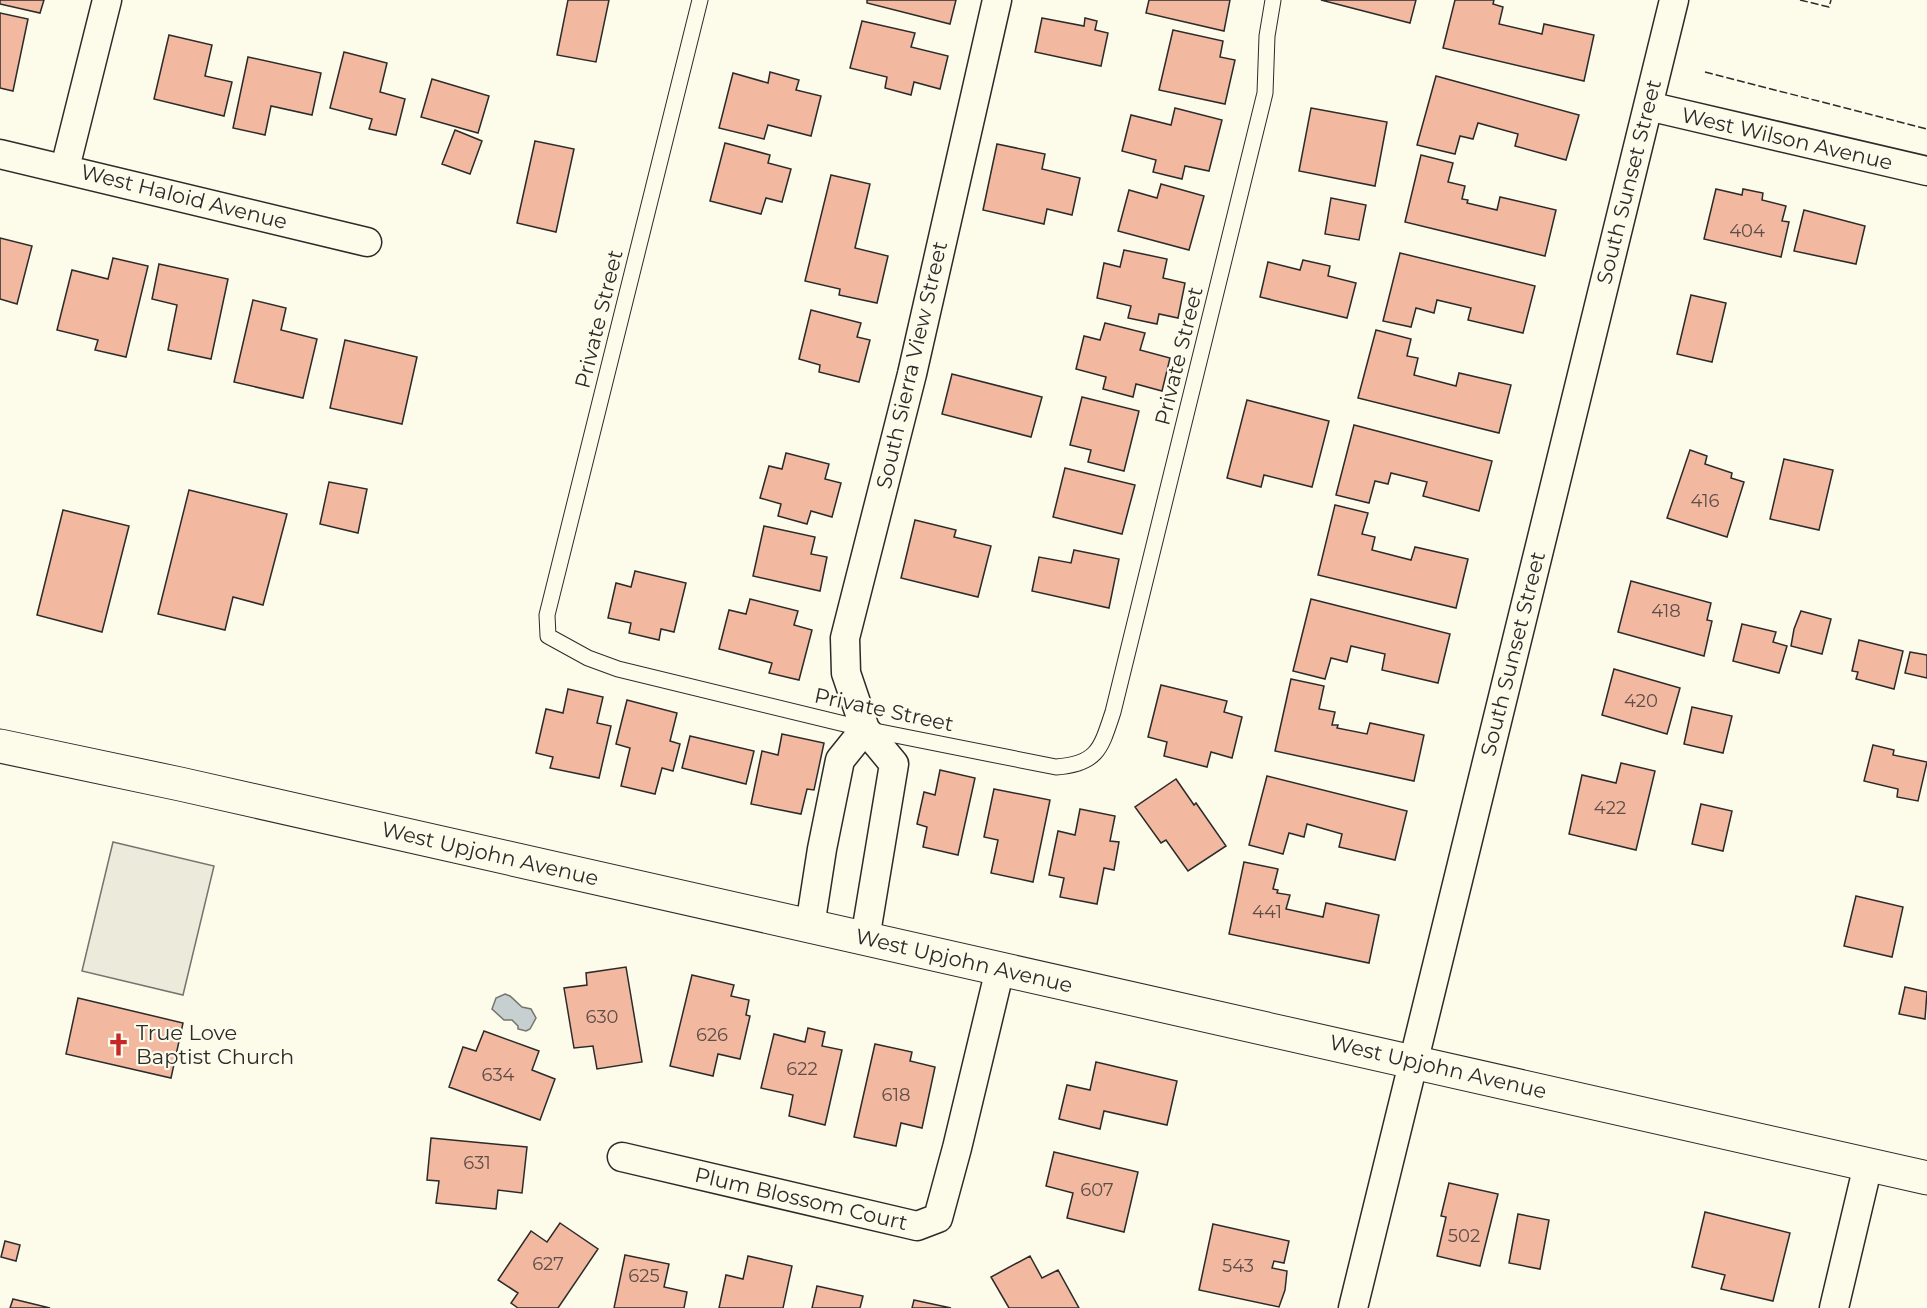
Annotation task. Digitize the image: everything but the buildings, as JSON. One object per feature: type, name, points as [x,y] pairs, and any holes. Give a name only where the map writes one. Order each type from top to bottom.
[{"type":"main road","name":"West Upjohn Avenue","points":[[0,746],[203,789],[1927,1178]]},
{"type":"street","points":[[65,168],[107,0]]},
{"type":"street","name":"South Sierra View Street","points":[[865,939],[894,764],[866,729],[846,673],[845,638],[912,374],[997,0]]},
{"type":"street","name":"South Sunset Street","points":[[1353,1308],[1674,0]]},
{"type":"street","name":"West Wilson Avenue","points":[[1647,106],[1927,171]]},
{"type":"street","name":"West Haloid Avenue","points":[[0,154],[367,242]]},
{"type":"street","points":[[810,926],[822,849],[840,760],[866,729]]},
{"type":"street","name":"Plum Blossom Court","points":[[622,1157],[917,1226],[938,1218],[1000,969]]},
{"type":"street","points":[[1834,1308],[1868,1165]]},
{"type":"lane","name":"Private Street","points":[[700,0],[547,615],[548,636],[588,658],[618,669],[866,729],[1056,767],[1075,766],[1089,759],[1103,741],[1113,712],[1265,93],[1267,36],[1274,0]]},
{"type":"shaded area","points":[[113,842],[214,866],[183,995],[82,971]]},
{"type":"shaded area","points":[[505,994],[522,1007],[531,1009],[536,1018],[530,1029],[526,1031],[518,1029],[512,1020],[504,1020],[492,1009],[496,998]]},
{"type":"fence","points":[[1800,0],[1829,7],[1831,0]]},
{"type":"fence","points":[[1705,72],[1927,129]]},
{"type":"place","name":"True Love Baptist Church","points":[[118,1045]]}]
